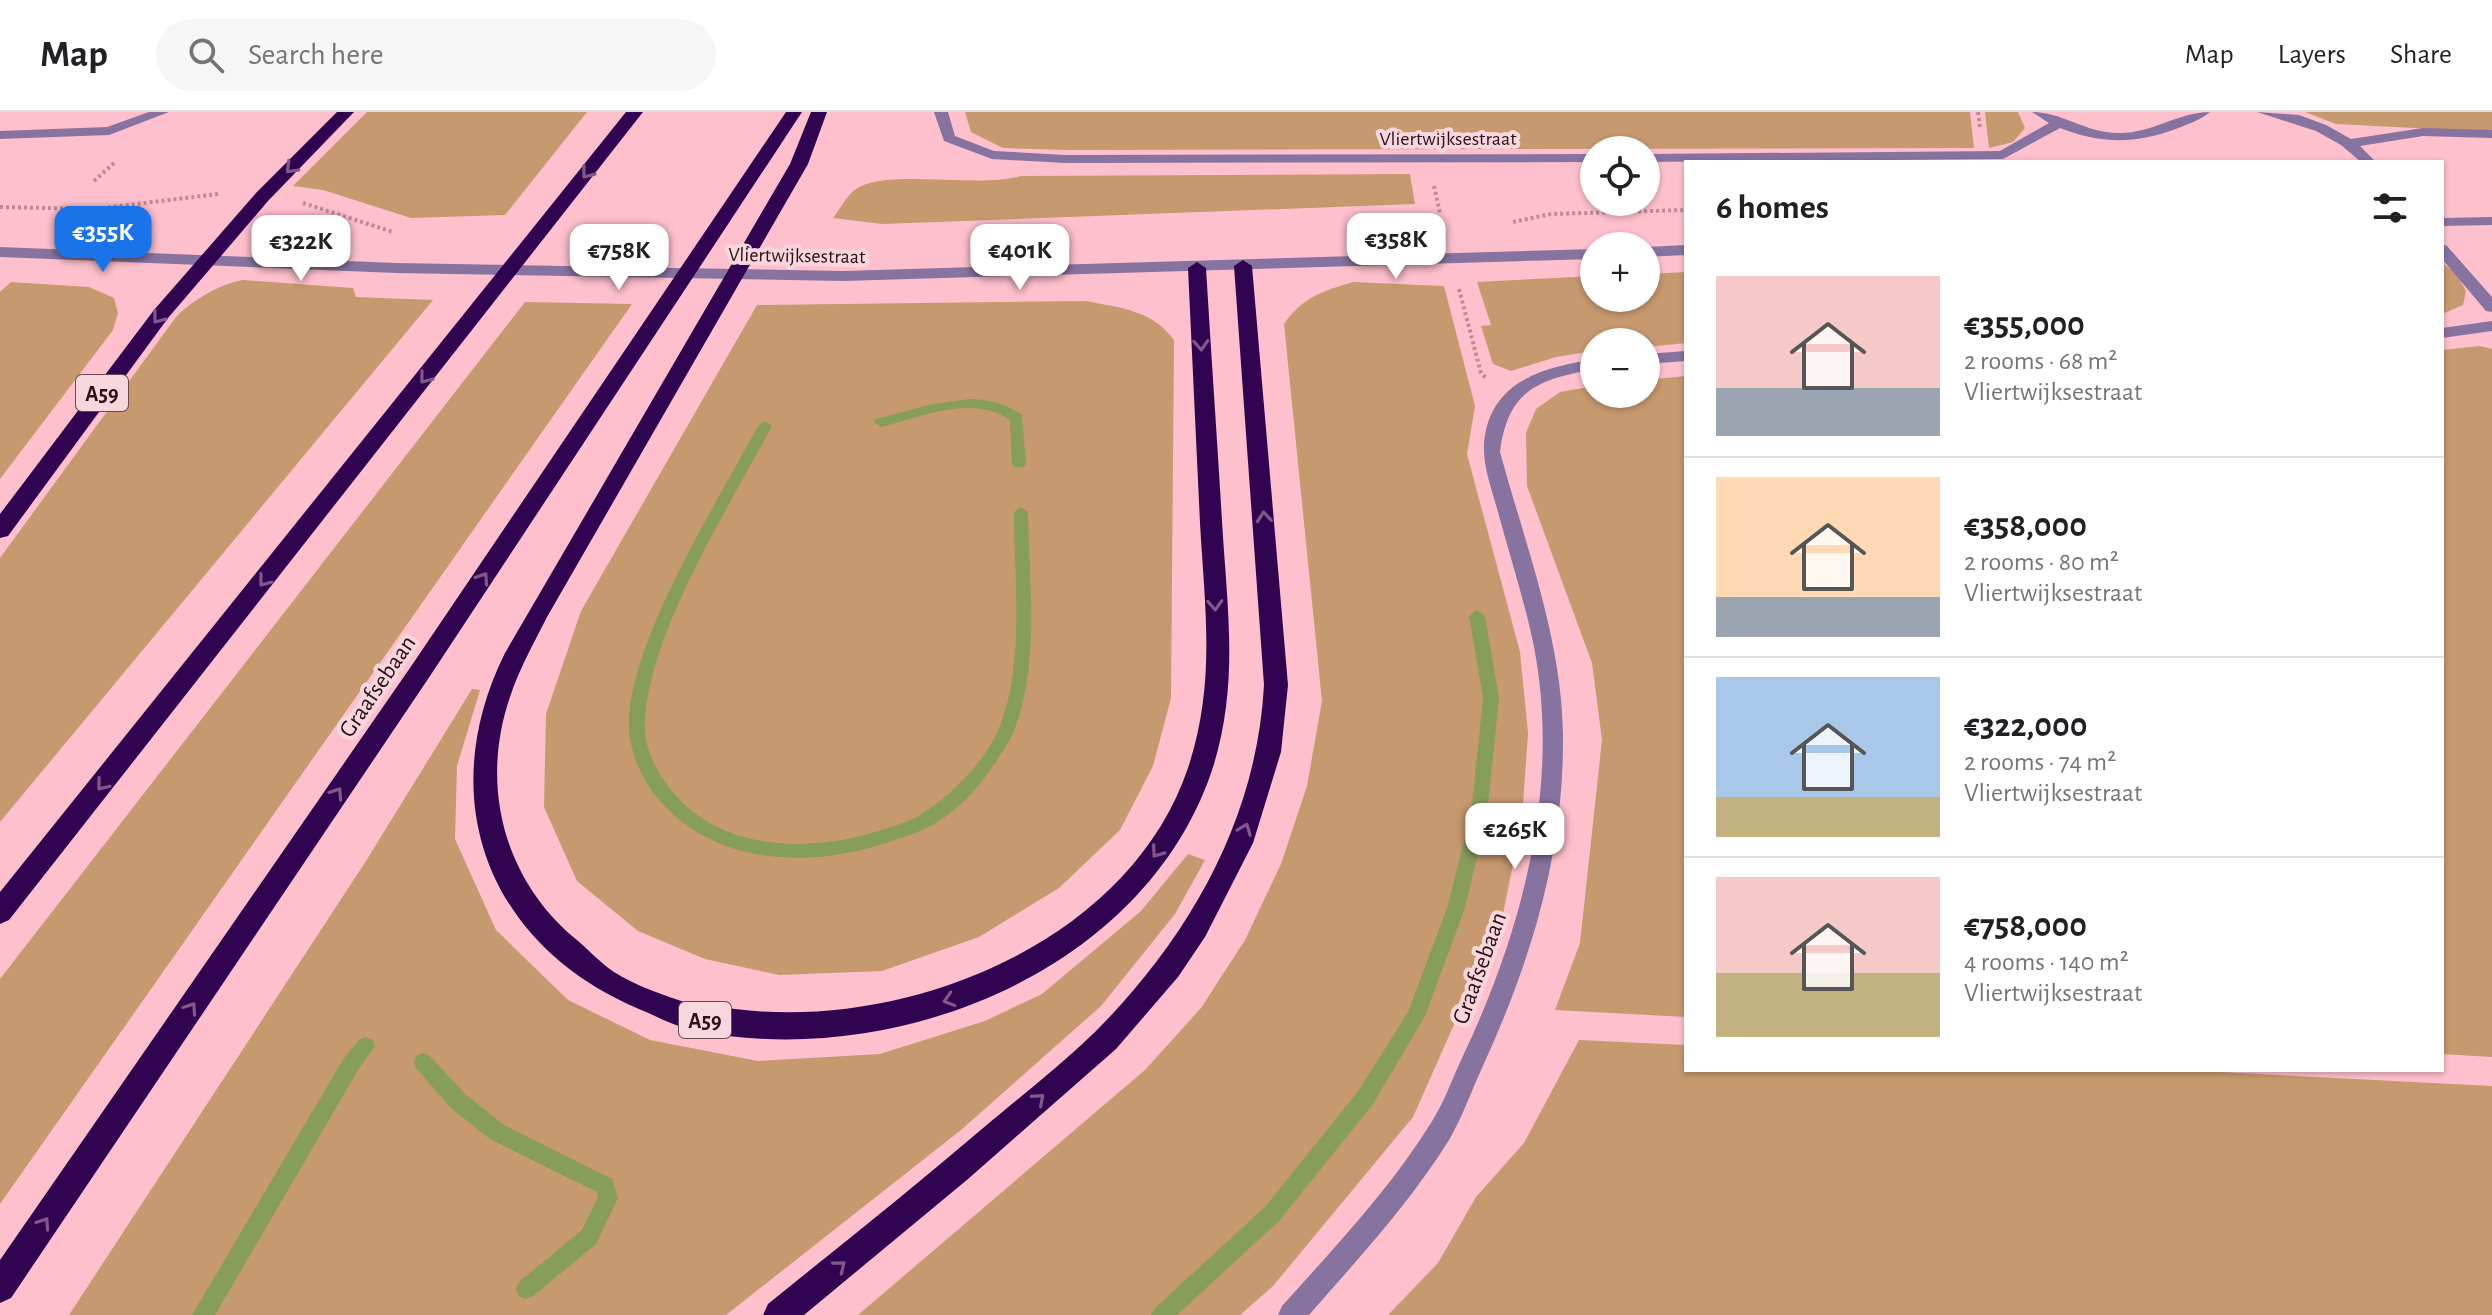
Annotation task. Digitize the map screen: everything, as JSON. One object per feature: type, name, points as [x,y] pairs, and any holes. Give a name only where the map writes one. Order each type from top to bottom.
[{"type":"highway","name":"A59","points":[[0,530],[161,314],[208,258],[346,112]]},
{"type":"highway","points":[[0,912],[635,112]]},
{"type":"highway","name":"Graafsebaan","points":[[0,1287],[420,672],[794,112]]},
{"type":"highway","name":"A59","points":[[819,112],[799,164],[537,614],[511,667],[492,718],[484,772],[486,823],[501,868],[526,908],[555,944],[591,972],[667,1009],[711,1022],[813,1027],[870,1023],[973,993],[1036,960],[1084,927],[1128,889],[1159,850],[1180,816],[1196,778],[1213,727],[1220,680],[1197,268]]},
{"type":"highway","points":[[779,1315],[974,1155],[1105,1040],[1160,980],[1199,923],[1235,856],[1259,789],[1275,704],[1274,634],[1243,266]]},
{"type":"street","points":[[0,135],[93,133],[126,127],[162,112]]},
{"type":"street","name":"Vliertwijksestraat","points":[[941,112],[949,138],[992,155],[1065,159],[1580,158]]},
{"type":"street","points":[[2039,112],[2059,123],[2115,139],[2160,133],[2203,112]]},
{"type":"street","points":[[2264,112],[2312,123],[2351,143],[2367,160]]},
{"type":"street","points":[[1660,158],[2003,155],[2059,123]]},
{"type":"street","points":[[2351,143],[2423,132],[2492,134]]},
{"type":"street","points":[[2444,222],[2492,221]]},
{"type":"street","points":[[1660,251],[1684,250]]},
{"type":"street","points":[[2444,251],[2492,307]]},
{"type":"street","name":"Vliertwijksestraat","points":[[0,252],[208,258],[396,268],[843,276],[1580,254]]},
{"type":"street","points":[[2444,333],[2492,326]]},
{"type":"street","points":[[1660,358],[1684,356]]},
{"type":"street","points":[[1507,398],[1534,378],[1580,367]]},
{"type":"street","name":"Graafsebaan","points":[[1291,1315],[1379,1217],[1441,1130],[1493,1018],[1529,920],[1548,820],[1553,734],[1544,648],[1491,452],[1493,425],[1507,398]]},
{"type":"path","points":[[1458,288],[1481,373],[1507,398]]},
{"type":"shaded area","points":[[367,112],[587,112],[505,215],[411,218],[323,190],[293,186]]},
{"type":"shaded area","points":[[965,112],[1970,112],[1974,148],[1660,149],[1660,136],[1580,136],[1580,149],[1067,150],[1003,148],[971,132]]},
{"type":"shaded area","points":[[1985,112],[2018,112],[2025,128],[2013,142],[1989,148]]},
{"type":"shaded area","points":[[2305,112],[2492,112],[2492,132],[2336,124]]},
{"type":"shaded area","points":[[1410,174],[1415,204],[882,224],[833,218],[856,189],[889,180],[981,181],[1021,176]]},
{"type":"shaded area","points":[[2444,264],[2456,273],[2466,291],[2463,305],[2444,313]]},
{"type":"shaded area","points":[[1684,272],[1684,343],[1660,346],[1660,328],[1580,328],[1580,353],[1511,371],[1493,364],[1481,326],[1491,325],[1477,282],[1580,277],[1580,312],[1660,312],[1660,273]]},
{"type":"shaded area","points":[[243,280],[353,288],[356,297],[433,300],[0,822],[0,558],[176,317],[207,294]]},
{"type":"shaded area","points":[[11,282],[89,287],[114,298],[118,313],[113,330],[0,479],[0,292]]},
{"type":"shaded area","points":[[1353,282],[1444,286],[1475,406],[1467,454],[1520,652],[1528,733],[1522,819],[1503,914],[1413,1117],[1273,1286],[1240,1315],[858,1315],[1145,1070],[1201,1008],[1245,940],[1281,864],[1307,786],[1322,701],[1284,324],[1314,296]]},
{"type":"shaded area","points":[[1086,301],[1146,316],[1174,340],[1171,698],[1153,766],[1120,830],[1059,888],[979,937],[882,971],[779,975],[705,959],[638,931],[577,881],[544,807],[546,714],[581,611],[757,305]]},
{"type":"shaded area","points":[[525,302],[632,304],[0,1204],[0,979]]},
{"type":"shaded area","points":[[2480,346],[2492,349],[2492,1057],[2444,1054],[2444,350]]},
{"type":"shaded area","points":[[1684,376],[1684,1017],[1555,1010],[1580,943],[1602,740],[1592,663],[1527,486],[1526,433],[1536,409],[1560,392],[1580,388],[1580,408],[1660,408],[1660,379]]},
{"type":"shaded area","points":[[472,689],[480,690],[457,766],[455,839],[496,930],[568,1000],[650,1040],[758,1061],[880,1054],[985,1021],[1042,994],[1141,911],[1188,854],[1205,860],[1175,914],[1101,1006],[961,1130],[726,1315],[69,1315],[366,861]]},
{"type":"shaded area","points":[[1579,1040],[1684,1045],[1684,1072],[2219,1072],[2492,1086],[2492,1315],[1388,1315],[1438,1263],[1476,1197],[1524,1143]]},
{"type":"waterway","points":[[881,422],[952,405],[987,404],[1017,418],[1019,464]]},
{"type":"waterway","points":[[765,426],[669,612],[641,688],[637,719],[641,752],[647,767],[676,809],[703,828],[733,842],[766,849],[800,851],[835,849],[869,842],[922,823],[950,803],[973,780],[1005,732],[1019,677],[1021,512]]},
{"type":"waterway","points":[[1162,1315],[1272,1214],[1366,1097],[1416,1016],[1456,908],[1479,814],[1491,698],[1477,616]]},
{"type":"waterway","points":[[203,1315],[351,1064],[366,1046]]},
{"type":"waterway","points":[[423,1062],[458,1101],[497,1132],[605,1186],[608,1198],[589,1237],[526,1289]]}]
